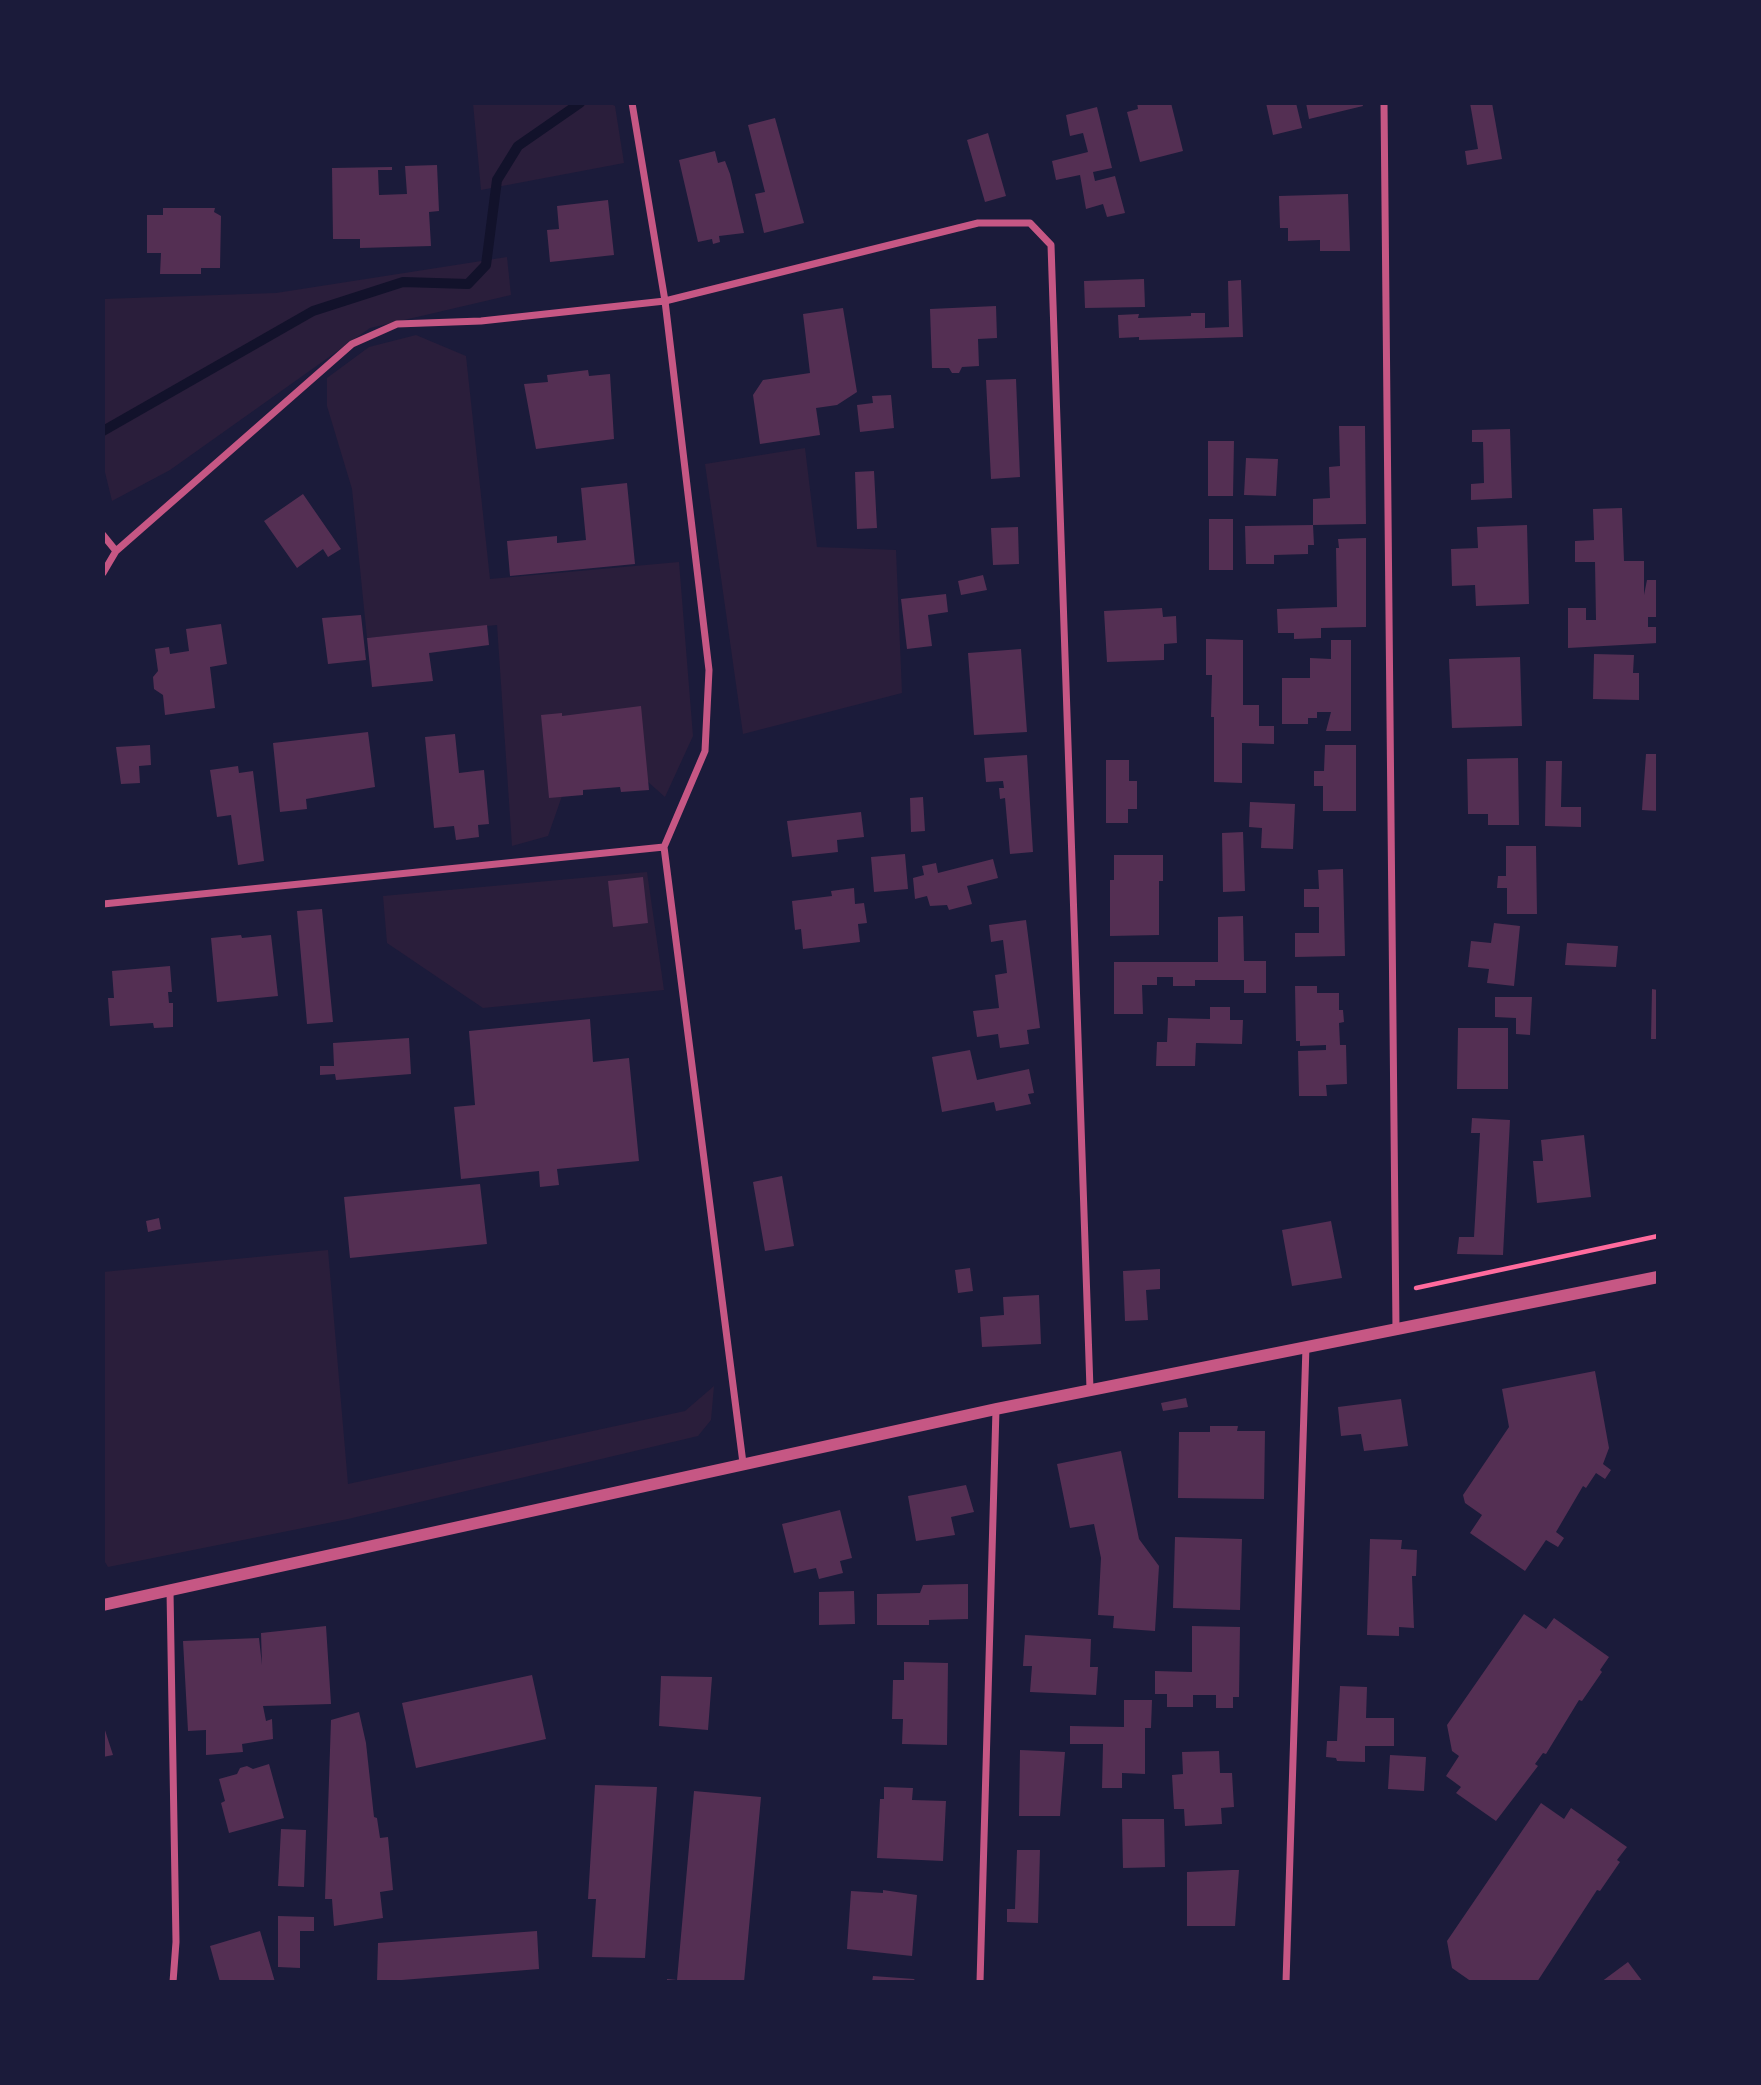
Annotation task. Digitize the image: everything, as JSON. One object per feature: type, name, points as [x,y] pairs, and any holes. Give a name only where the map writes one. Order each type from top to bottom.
[{"type":"street","points":[[632,103],[665,301],[709,670],[705,751],[664,847],[743,1463]]},
{"type":"street","points":[[1384,103],[1393,1292],[1396,1328]]},
{"type":"street","points":[[103,573],[116,551],[352,344],[397,324],[481,321],[665,301],[978,223],[1030,223],[1051,245],[1090,1389]]},
{"type":"street","points":[[103,535],[116,551]]},
{"type":"street","points":[[103,904],[664,847]]},
{"type":"street","points":[[103,1605],[1090,1389],[1658,1277]]},
{"type":"street","points":[[1286,1982],[1306,1346]]},
{"type":"street","points":[[980,1982],[996,1409]]},
{"type":"street","points":[[170,1591],[176,1942],[173,1982]]},
{"type":"path","points":[[1393,1292],[1658,1236]]},
{"type":"shaded area","points":[[473,103],[609,103],[615,106],[624,163],[481,190]]},
{"type":"shaded area","points":[[507,257],[511,295],[370,328],[170,470],[112,501],[103,464],[103,299],[276,293]]},
{"type":"shaded area","points":[[416,335],[466,356],[490,579],[679,562],[693,736],[665,797],[630,766],[569,776],[548,836],[512,846],[497,625],[367,638],[352,489],[327,406],[327,378],[369,347]]},
{"type":"shaded area","points":[[805,448],[817,547],[896,550],[902,693],[743,734],[705,464]]},
{"type":"shaded area","points":[[647,872],[664,990],[483,1008],[387,943],[383,896]]},
{"type":"shaded area","points":[[328,1250],[348,1484],[685,1411],[714,1386],[711,1420],[698,1436],[348,1519],[108,1567],[103,1559],[103,1272]]},
{"type":"building","points":[[1137,103],[1171,103],[1183,151],[1140,162],[1127,112],[1138,109]]},
{"type":"building","points":[[1266,103],[1296,103],[1302,128],[1273,135]]},
{"type":"building","points":[[1306,103],[1362,103],[1363,106],[1309,119]]},
{"type":"building","points":[[1470,103],[1492,103],[1502,159],[1467,165],[1465,151],[1478,149]]},
{"type":"building","points":[[1097,107],[1112,168],[1093,172],[1095,181],[1115,176],[1125,213],[1107,217],[1103,204],[1086,209],[1080,175],[1056,180],[1052,161],[1088,152],[1083,133],[1070,136],[1066,115]]},
{"type":"building","points":[[775,118],[804,223],[764,233],[755,194],[765,192],[748,125]]},
{"type":"building","points":[[988,133],[1006,196],[985,202],[967,140]]},
{"type":"building","points":[[715,151],[718,163],[725,161],[730,174],[744,233],[719,236],[720,242],[713,244],[712,239],[698,242],[679,160]]},
{"type":"building","points":[[437,165],[439,211],[429,212],[431,246],[360,248],[360,239],[333,239],[332,168],[392,167],[392,170],[378,170],[379,195],[407,194],[405,166]]},
{"type":"building","points":[[1348,194],[1350,251],[1320,251],[1320,240],[1288,241],[1288,228],[1280,228],[1279,196]]},
{"type":"building","points":[[608,200],[614,255],[550,262],[547,230],[559,229],[557,206]]},
{"type":"building","points":[[163,208],[215,208],[214,212],[221,216],[220,268],[201,268],[201,274],[160,274],[161,253],[147,253],[147,215],[163,215]]},
{"type":"building","points":[[1144,279],[1145,307],[1085,308],[1084,281]]},
{"type":"building","points":[[1241,280],[1243,337],[1139,340],[1139,337],[1119,338],[1118,315],[1139,314],[1138,318],[1205,313],[1205,328],[1229,327],[1228,281]]},
{"type":"building","points":[[996,306],[997,338],[978,339],[979,366],[962,367],[959,373],[952,373],[949,368],[932,368],[930,309]]},
{"type":"building","points":[[843,308],[857,392],[837,405],[816,408],[820,435],[760,444],[753,395],[763,380],[810,373],[803,314]]},
{"type":"building","points":[[588,370],[589,376],[610,374],[614,439],[536,449],[524,384],[548,382],[547,375]]},
{"type":"building","points":[[1016,379],[1020,477],[991,479],[986,380]]},
{"type":"building","points":[[891,395],[894,428],[860,432],[857,405],[873,403],[872,396]]},
{"type":"building","points":[[1339,426],[1365,426],[1366,524],[1313,525],[1313,499],[1330,498],[1329,467],[1340,466]]},
{"type":"building","points":[[1510,429],[1512,498],[1471,500],[1471,484],[1484,483],[1483,442],[1472,442],[1472,430]]},
{"type":"building","points":[[1208,441],[1234,441],[1233,496],[1208,496]]},
{"type":"building","points":[[1246,458],[1278,459],[1276,496],[1244,495]]},
{"type":"building","points":[[874,471],[877,528],[857,529],[855,472]]},
{"type":"building","points":[[627,483],[635,564],[510,576],[507,541],[557,536],[557,543],[586,540],[581,488]]},
{"type":"building","points":[[303,494],[341,549],[328,557],[323,549],[297,568],[264,521]]},
{"type":"building","points":[[1622,508],[1624,561],[1644,561],[1644,595],[1647,580],[1658,580],[1658,617],[1648,617],[1648,627],[1658,627],[1658,643],[1568,648],[1568,608],[1586,608],[1586,620],[1596,620],[1595,562],[1575,562],[1575,541],[1594,540],[1593,509]]},
{"type":"building","points":[[1209,519],[1233,519],[1233,570],[1209,570]]},
{"type":"building","points":[[1313,525],[1314,545],[1308,545],[1308,554],[1274,555],[1274,564],[1246,564],[1245,526]]},
{"type":"building","points":[[1527,525],[1529,604],[1476,606],[1475,585],[1452,586],[1451,549],[1478,548],[1477,527]]},
{"type":"building","points":[[1018,527],[1019,564],[993,565],[991,528]]},
{"type":"building","points":[[1366,538],[1366,627],[1321,628],[1321,638],[1294,639],[1294,633],[1278,633],[1277,609],[1337,607],[1338,539]]},
{"type":"building","points":[[983,575],[987,590],[961,595],[958,581]]},
{"type":"building","points":[[946,594],[948,612],[928,615],[932,646],[907,649],[901,599]]},
{"type":"building","points":[[1162,608],[1163,617],[1176,616],[1177,643],[1164,644],[1164,660],[1107,662],[1104,611]]},
{"type":"building","points":[[361,615],[366,660],[328,664],[322,618]]},
{"type":"building","points":[[221,624],[227,664],[210,667],[215,708],[165,715],[163,695],[154,689],[153,677],[158,671],[155,649],[169,647],[170,654],[189,651],[186,629]]},
{"type":"building","points":[[487,625],[489,645],[429,653],[433,681],[372,687],[367,638]]},
{"type":"building","points":[[1206,639],[1243,640],[1243,705],[1259,705],[1259,726],[1274,726],[1274,744],[1242,743],[1242,783],[1214,782],[1212,675],[1206,675]]},
{"type":"building","points":[[1331,640],[1351,640],[1351,731],[1326,731],[1331,712],[1317,712],[1317,718],[1308,718],[1308,724],[1282,724],[1282,678],[1310,678],[1310,658],[1331,659]]},
{"type":"building","points":[[1021,649],[1027,732],[974,735],[968,653]]},
{"type":"building","points":[[1594,654],[1634,655],[1633,673],[1639,673],[1639,700],[1593,699]]},
{"type":"building","points":[[1520,657],[1522,726],[1452,728],[1449,659]]},
{"type":"building","points":[[641,706],[649,790],[621,792],[620,787],[583,790],[583,795],[549,798],[541,715],[562,713],[562,716]]},
{"type":"building","points":[[368,732],[375,787],[306,799],[307,809],[280,812],[273,743]]},
{"type":"building","points":[[455,734],[459,773],[484,770],[489,824],[478,825],[479,837],[456,840],[454,826],[434,828],[425,737]]},
{"type":"building","points":[[150,745],[151,765],[139,766],[140,783],[121,784],[116,747]]},
{"type":"building","points":[[1325,745],[1356,745],[1356,811],[1323,811],[1323,786],[1314,786],[1314,771],[1324,771]]},
{"type":"building","points":[[1646,754],[1658,754],[1658,811],[1642,810]]},
{"type":"building","points":[[1027,755],[1033,852],[1010,854],[1005,798],[1000,799],[999,788],[1004,788],[1003,781],[986,782],[984,758]]},
{"type":"building","points":[[1518,758],[1519,825],[1488,825],[1488,814],[1468,814],[1467,759]]},
{"type":"building","points":[[1106,760],[1129,760],[1129,781],[1137,781],[1137,809],[1128,809],[1128,823],[1106,823]]},
{"type":"building","points":[[1546,761],[1562,761],[1561,807],[1581,807],[1581,827],[1545,826]]},
{"type":"building","points":[[238,766],[239,773],[253,771],[264,861],[238,865],[231,815],[217,817],[210,770]]},
{"type":"building","points":[[923,797],[925,831],[911,832],[910,798]]},
{"type":"building","points":[[1250,802],[1295,804],[1293,849],[1261,848],[1262,828],[1249,827]]},
{"type":"building","points":[[861,812],[864,837],[837,840],[838,852],[792,857],[787,821]]},
{"type":"building","points":[[1243,832],[1245,891],[1223,892],[1222,833]]},
{"type":"building","points":[[1506,846],[1536,846],[1537,914],[1507,914],[1507,888],[1497,888],[1498,876],[1506,876]]},
{"type":"building","points":[[905,854],[908,889],[874,892],[871,857]]},
{"type":"building","points":[[1114,855],[1163,855],[1163,881],[1159,881],[1159,935],[1110,936],[1110,880],[1114,880]]},
{"type":"building","points":[[993,859],[998,878],[967,886],[972,904],[949,910],[947,905],[930,906],[927,896],[915,899],[913,878],[924,875],[922,866],[936,863],[938,873]]},
{"type":"building","points":[[1343,869],[1345,956],[1295,957],[1295,933],[1319,933],[1319,907],[1304,907],[1304,889],[1319,889],[1318,870]]},
{"type":"building","points":[[643,877],[648,923],[613,927],[608,881]]},
{"type":"building","points":[[854,888],[855,904],[864,903],[867,923],[858,924],[860,942],[803,949],[801,929],[795,930],[792,901],[832,896],[831,891]]},
{"type":"building","points":[[322,909],[333,1022],[307,1024],[297,911]]},
{"type":"building","points":[[1243,916],[1244,961],[1266,961],[1266,993],[1244,993],[1244,980],[1195,980],[1195,986],[1173,986],[1173,977],[1157,977],[1157,985],[1142,985],[1143,1014],[1114,1014],[1114,962],[1218,962],[1218,917]]},
{"type":"building","points":[[1026,920],[1040,1028],[1027,1030],[1029,1044],[1000,1048],[998,1034],[977,1037],[973,1011],[999,1008],[995,975],[1007,973],[1003,940],[991,942],[989,925]]},
{"type":"building","points":[[1494,923],[1520,926],[1514,986],[1487,983],[1489,969],[1468,967],[1471,941],[1491,943]]},
{"type":"building","points":[[241,935],[242,938],[271,935],[278,996],[217,1002],[211,938]]},
{"type":"building","points":[[1567,943],[1618,946],[1616,967],[1565,965]]},
{"type":"building","points":[[170,966],[172,992],[168,992],[169,1003],[173,1003],[173,1027],[154,1028],[153,1023],[110,1026],[108,998],[114,998],[112,971]]},
{"type":"building","points":[[1295,986],[1317,986],[1317,993],[1339,993],[1339,1010],[1343,1010],[1344,1022],[1339,1023],[1340,1045],[1346,1045],[1347,1084],[1326,1085],[1327,1096],[1299,1096],[1298,1051],[1326,1050],[1326,1045],[1300,1046],[1300,1041],[1296,1041]]},
{"type":"building","points":[[1652,989],[1658,990],[1658,1039],[1651,1039]]},
{"type":"building","points":[[1495,997],[1532,997],[1530,1035],[1516,1034],[1516,1018],[1495,1017]]},
{"type":"building","points":[[1210,1007],[1230,1007],[1230,1020],[1243,1020],[1242,1044],[1196,1043],[1195,1066],[1156,1066],[1157,1042],[1167,1042],[1168,1018],[1210,1019]]},
{"type":"building","points":[[590,1019],[593,1062],[629,1058],[639,1161],[557,1169],[559,1185],[540,1187],[539,1171],[461,1179],[454,1107],[475,1105],[469,1031]]},
{"type":"building","points":[[1458,1028],[1508,1028],[1508,1089],[1457,1089]]},
{"type":"building","points":[[409,1038],[411,1074],[336,1080],[335,1074],[320,1075],[320,1066],[334,1066],[333,1043]]},
{"type":"building","points":[[970,1050],[977,1080],[1029,1069],[1034,1093],[1028,1094],[1031,1104],[996,1111],[994,1102],[942,1112],[932,1057]]},
{"type":"building","points":[[1472,1118],[1510,1120],[1503,1255],[1457,1254],[1459,1237],[1474,1237],[1480,1133],[1471,1133]]},
{"type":"building","points":[[1584,1135],[1591,1197],[1537,1203],[1533,1161],[1543,1161],[1541,1140]]},
{"type":"building","points":[[782,1176],[794,1246],[765,1251],[753,1182]]},
{"type":"building","points":[[480,1184],[487,1244],[350,1258],[344,1197]]},
{"type":"building","points":[[159,1218],[161,1229],[148,1232],[146,1221]]},
{"type":"building","points":[[1331,1221],[1342,1278],[1292,1286],[1282,1230]]},
{"type":"building","points":[[970,1268],[973,1291],[958,1293],[955,1270]]},
{"type":"building","points":[[1160,1269],[1160,1289],[1146,1290],[1148,1320],[1125,1321],[1123,1271]]},
{"type":"building","points":[[1039,1295],[1041,1344],[982,1347],[980,1317],[1004,1315],[1003,1297]]},
{"type":"building","points":[[1595,1371],[1609,1448],[1603,1464],[1611,1470],[1605,1479],[1596,1473],[1586,1488],[1583,1486],[1556,1532],[1564,1538],[1558,1547],[1546,1540],[1525,1571],[1470,1533],[1482,1515],[1465,1503],[1463,1495],[1509,1427],[1502,1389]]},
{"type":"building","points":[[1186,1398],[1188,1407],[1163,1411],[1161,1403]]},
{"type":"building","points":[[1401,1399],[1408,1446],[1364,1451],[1361,1434],[1341,1436],[1338,1407]]},
{"type":"building","points":[[1210,1426],[1238,1426],[1237,1431],[1265,1431],[1264,1499],[1178,1498],[1179,1432],[1210,1432]]},
{"type":"building","points":[[1121,1451],[1139,1539],[1159,1566],[1155,1631],[1113,1628],[1114,1616],[1098,1615],[1101,1558],[1094,1524],[1070,1528],[1057,1464]]},
{"type":"building","points":[[966,1485],[974,1512],[951,1517],[955,1535],[916,1541],[908,1496]]},
{"type":"building","points":[[840,1510],[852,1558],[840,1561],[843,1573],[819,1579],[816,1568],[794,1573],[782,1524]]},
{"type":"building","points":[[1175,1537],[1242,1539],[1240,1610],[1173,1608]]},
{"type":"building","points":[[1370,1539],[1402,1540],[1401,1549],[1417,1550],[1416,1576],[1412,1576],[1414,1628],[1399,1627],[1399,1636],[1367,1635]]},
{"type":"building","points":[[968,1584],[968,1619],[929,1620],[929,1625],[877,1625],[877,1594],[920,1593],[923,1585]]},
{"type":"building","points":[[854,1591],[855,1624],[819,1625],[819,1592]]},
{"type":"building","points":[[1524,1614],[1546,1629],[1554,1618],[1609,1657],[1600,1670],[1602,1672],[1582,1701],[1579,1700],[1546,1754],[1543,1753],[1535,1764],[1538,1766],[1496,1821],[1456,1793],[1461,1787],[1446,1776],[1459,1756],[1452,1751],[1447,1725]]},
{"type":"building","points":[[326,1626],[331,1704],[263,1706],[266,1721],[272,1719],[273,1739],[242,1744],[243,1752],[206,1755],[206,1730],[188,1731],[183,1641],[259,1638],[262,1665],[261,1633]]},
{"type":"building","points":[[1192,1626],[1240,1627],[1239,1697],[1233,1697],[1233,1708],[1216,1708],[1216,1695],[1193,1695],[1193,1707],[1167,1707],[1167,1694],[1155,1694],[1155,1671],[1192,1672]]},
{"type":"building","points":[[1025,1635],[1091,1639],[1090,1667],[1098,1667],[1096,1695],[1030,1692],[1032,1666],[1023,1666]]},
{"type":"building","points":[[904,1662],[948,1663],[947,1745],[902,1744],[903,1719],[892,1719],[893,1680],[904,1680]]},
{"type":"building","points":[[532,1675],[546,1739],[416,1768],[402,1703]]},
{"type":"building","points":[[661,1676],[712,1677],[708,1730],[659,1726]]},
{"type":"building","points":[[1340,1686],[1367,1687],[1366,1718],[1394,1718],[1394,1746],[1365,1746],[1365,1762],[1337,1761],[1336,1758],[1326,1757],[1327,1741],[1337,1741]]},
{"type":"building","points":[[1124,1700],[1152,1700],[1151,1728],[1145,1728],[1145,1774],[1122,1773],[1122,1788],[1102,1788],[1103,1744],[1070,1744],[1070,1726],[1124,1727]]},
{"type":"building","points":[[359,1712],[366,1743],[374,1817],[377,1818],[380,1838],[388,1837],[393,1890],[380,1892],[383,1918],[334,1926],[332,1899],[325,1899],[331,1720]]},
{"type":"building","points":[[103,1724],[113,1755],[103,1757]]},
{"type":"building","points":[[1020,1750],[1065,1752],[1060,1816],[1019,1816]]},
{"type":"building","points":[[1219,1751],[1220,1773],[1232,1773],[1234,1807],[1221,1808],[1222,1824],[1185,1826],[1184,1809],[1174,1809],[1172,1775],[1183,1774],[1182,1752]]},
{"type":"building","points":[[1390,1755],[1426,1757],[1424,1791],[1388,1789]]},
{"type":"building","points":[[269,1764],[284,1818],[229,1833],[221,1803],[225,1801],[219,1779],[237,1774],[240,1768],[247,1766],[253,1769]]},
{"type":"building","points":[[595,1785],[657,1787],[645,1958],[592,1957],[596,1899],[588,1899]]},
{"type":"building","points":[[884,1787],[913,1788],[912,1800],[946,1801],[943,1861],[877,1858],[880,1799],[884,1799]]},
{"type":"building","points":[[694,1791],[761,1797],[744,1982],[667,1982],[667,1979],[677,1980]]},
{"type":"building","points":[[1541,1803],[1564,1819],[1571,1808],[1627,1847],[1617,1860],[1620,1862],[1600,1891],[1597,1890],[1537,1982],[1472,1982],[1452,1968],[1447,1941]]},
{"type":"building","points":[[1122,1819],[1164,1819],[1165,1867],[1123,1868]]},
{"type":"building","points":[[281,1829],[306,1830],[304,1887],[278,1886]]},
{"type":"building","points":[[1017,1850],[1040,1850],[1038,1923],[1007,1922],[1007,1909],[1015,1909]]},
{"type":"building","points":[[1239,1870],[1235,1926],[1187,1926],[1187,1872]]},
{"type":"building","points":[[883,1890],[917,1895],[912,1956],[847,1949],[851,1891],[883,1893]]},
{"type":"building","points":[[278,1916],[314,1917],[314,1931],[300,1931],[300,1968],[278,1967]]},
{"type":"building","points":[[260,1931],[275,1982],[220,1982],[210,1946]]},
{"type":"building","points":[[537,1931],[539,1969],[377,1982],[378,1943]]},
{"type":"building","points":[[1628,1962],[1643,1982],[1601,1982]]},
{"type":"building","points":[[873,1976],[914,1979],[916,1982],[872,1982]]},
{"type":"waterway","points":[[103,431],[313,311],[403,282],[468,284],[486,265],[497,180],[518,146],[580,103]]}]
